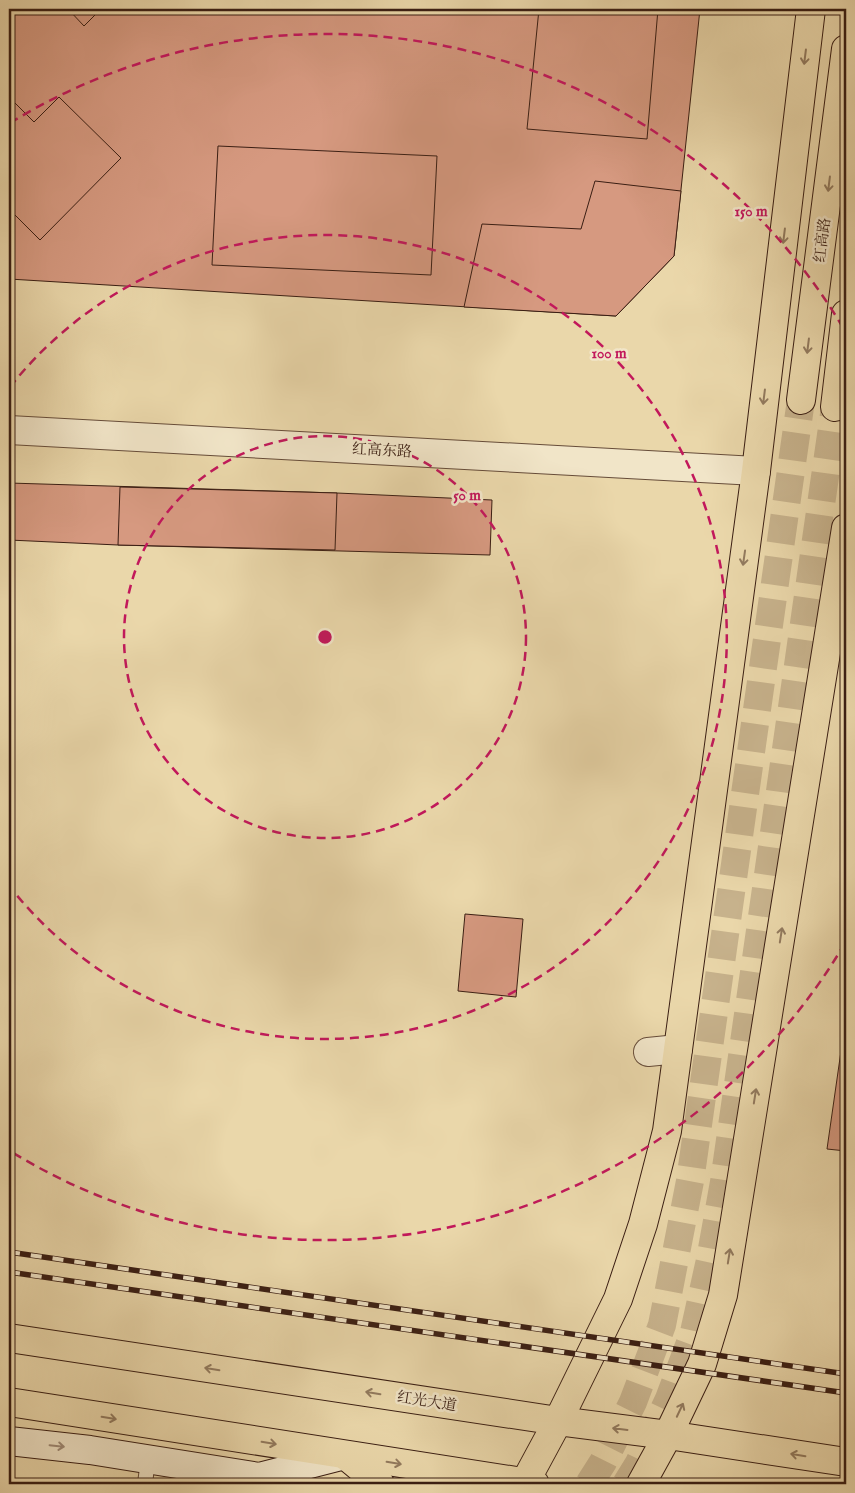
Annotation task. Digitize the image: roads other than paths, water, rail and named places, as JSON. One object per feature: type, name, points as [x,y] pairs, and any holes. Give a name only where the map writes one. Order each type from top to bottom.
[{"type":"main road","points":[[9,1402],[528,1484],[618,1299],[643,1224],[668,1131],[756,471],[811,9]]},
{"type":"main road","name":"红高路","points":[[801,400],[846,49]]},
{"type":"main road","points":[[834,407],[846,314]]},
{"type":"main road","points":[[641,1484],[668,1435],[702,1364],[722,1295],[846,528]]},
{"type":"main road","name":"红光大道","points":[[9,1338],[558,1421],[668,1435],[846,1462]]},
{"type":"main road","points":[[345,1455],[380,1484]]},
{"type":"street","name":"红高东路","points":[[9,430],[756,471]]},
{"type":"street","points":[[648,1052],[678,1049]]},
{"type":"street","points":[[9,1441],[90,1450],[147,1472],[259,1477],[345,1455]]},
{"type":"tunnel","points":[[589,1484],[603,1462],[633,1402],[662,1325],[690,1181],[801,400]]},
{"type":"tunnel","points":[[626,1484],[639,1463],[669,1399],[694,1332],[710,1260],[724,1182],[835,407]]},
{"type":"railway","points":[[9,1252],[846,1374]]},
{"type":"railway","points":[[9,1272],[846,1393]]}]
